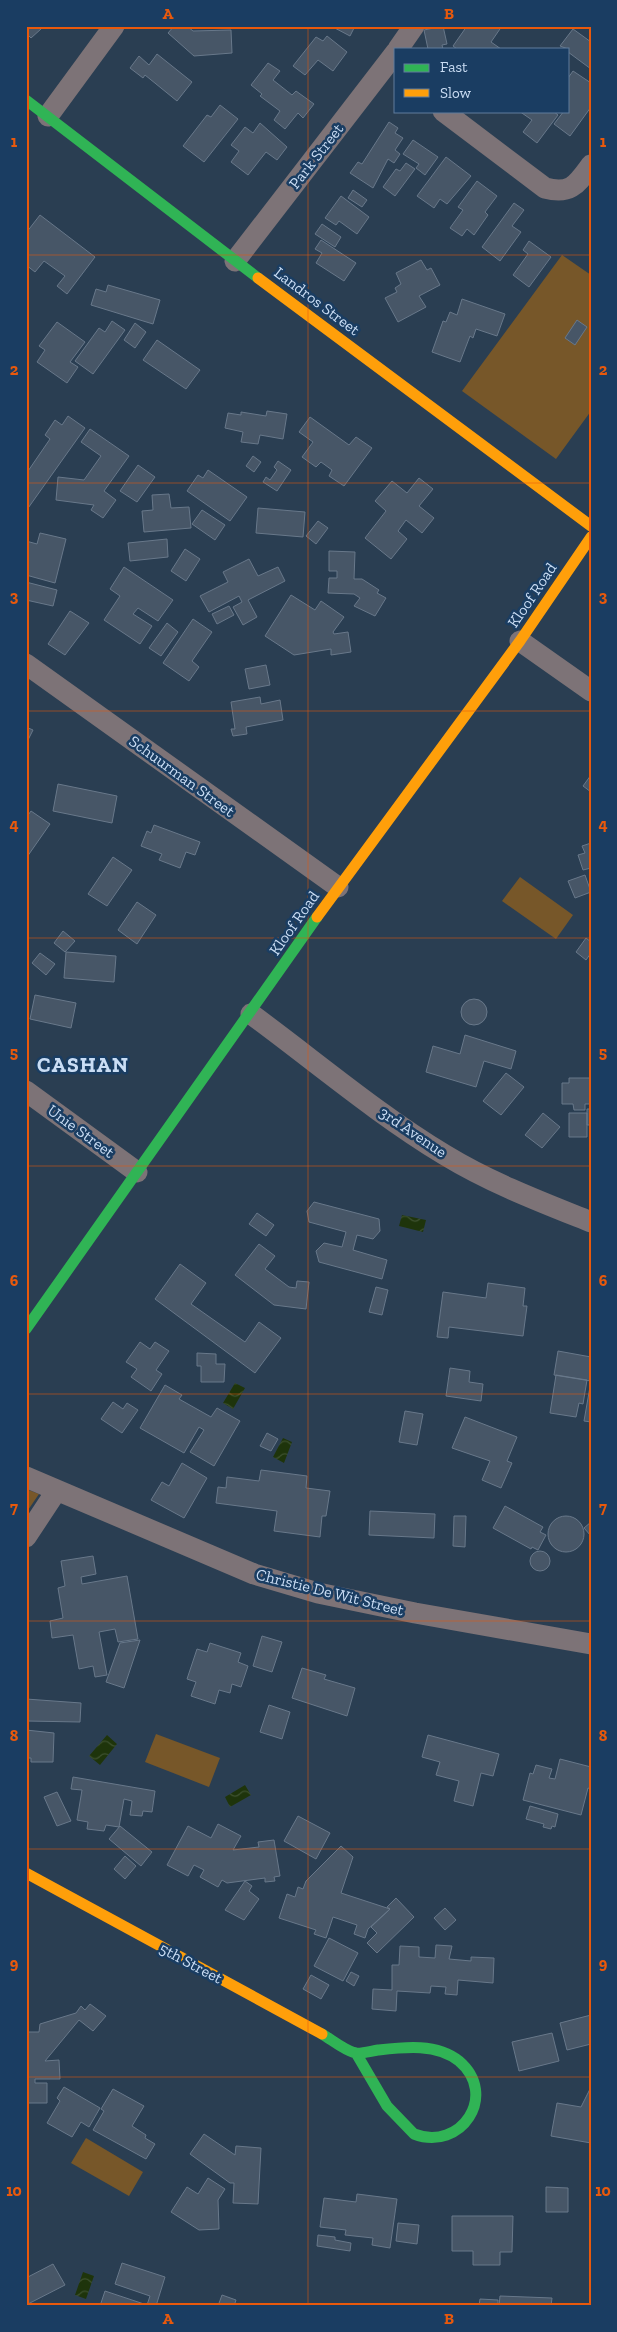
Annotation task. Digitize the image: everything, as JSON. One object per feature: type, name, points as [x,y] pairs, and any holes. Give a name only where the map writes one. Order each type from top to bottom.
[{"type":"street","points":[[48,116],[114,26]]},
{"type":"street","name":"Park Street","points":[[401,48],[414,26]]},
{"type":"street","name":"Park Street","points":[[235,260],[393,61]]},
{"type":"street","name":"Landros Street","points":[[26,100],[235,260],[591,526]]},
{"type":"street","points":[[444,112],[545,188],[556,192],[568,190],[576,185],[591,165]]},
{"type":"street","name":"Kloof Road","points":[[26,1329],[136,1172],[251,1014],[338,887],[520,642],[591,537]]},
{"type":"street","points":[[520,642],[591,690]]},
{"type":"street","name":"Schuurman Street","points":[[26,664],[338,887]]},
{"type":"street","name":"3rd Avenue","points":[[251,1014],[383,1112],[445,1155],[500,1185],[591,1222]]},
{"type":"street","name":"Unie Street","points":[[26,1091],[136,1172]]},
{"type":"street","name":"Christie De Wit Street","points":[[26,1478],[207,1556],[254,1574],[318,1593],[415,1613],[591,1644]]},
{"type":"street","points":[[26,1537],[57,1490]]},
{"type":"street","name":"5th Street","points":[[26,1873],[356,2053]]},
{"type":"street","points":[[418,2048],[439,2050],[456,2058],[471,2071],[476,2088],[476,2108],[467,2124],[451,2133],[435,2138],[414,2134],[380,2094],[356,2053],[418,2048]]},
{"type":"shaded area","points":[[562,255],[591,275],[591,411],[556,459],[462,391]]},
{"type":"shaded area","points":[[520,877],[573,915],[556,939],[502,901]]},
{"type":"shaded area","points":[[26,1489],[39,1494],[26,1513]]},
{"type":"shaded area","points":[[156,1734],[220,1758],[209,1787],[145,1762]]},
{"type":"shaded area","points":[[86,2138],[143,2172],[129,2196],[71,2163]]},
{"type":"water","points":[[402,1215],[426,1220],[423,1232],[399,1226]]},
{"type":"water","points":[[235,1383],[245,1388],[233,1409],[223,1403]]},
{"type":"water","points":[[283,1438],[292,1442],[284,1463],[273,1457]]},
{"type":"water","points":[[107,1735],[117,1744],[100,1765],[89,1756]]},
{"type":"water","points":[[245,1785],[251,1795],[230,1807],[225,1797]]},
{"type":"water","points":[[83,2272],[94,2276],[86,2299],[75,2295]]},
{"type":"building","points":[[26,26],[39,26],[41,29],[31,38],[26,33]]},
{"type":"building","points":[[174,26],[187,26],[193,31],[231,30],[232,53],[194,56],[168,33]]},
{"type":"building","points":[[331,26],[355,26],[350,36]]},
{"type":"building","points":[[443,26],[447,44],[442,45],[443,48],[428,48],[424,30]]},
{"type":"building","points":[[467,26],[502,26],[491,42],[500,48],[456,48],[453,46]]},
{"type":"building","points":[[573,29],[591,42],[591,69],[570,53],[570,48],[560,46]]},
{"type":"building","points":[[327,36],[347,52],[333,71],[318,60],[305,75],[293,66],[316,37],[323,41]]},
{"type":"building","points":[[157,54],[192,82],[177,101],[145,75],[143,78],[130,68],[139,56],[149,65]]},
{"type":"building","points":[[268,63],[280,71],[273,80],[292,95],[296,91],[314,104],[303,118],[298,113],[285,129],[274,120],[280,111],[260,96],[262,94],[251,85]]},
{"type":"building","points":[[573,71],[591,83],[591,107],[570,136],[554,124],[563,112],[570,112],[570,75]]},
{"type":"building","points":[[220,105],[238,119],[204,162],[183,146],[207,115],[211,117]]},
{"type":"building","points":[[520,112],[554,112],[558,115],[537,143],[523,132],[532,120]]},
{"type":"building","points":[[389,122],[398,128],[395,133],[403,138],[395,150],[400,154],[394,163],[388,159],[373,188],[350,173],[358,162],[362,164]]},
{"type":"building","points":[[260,123],[287,147],[277,160],[266,152],[248,175],[231,162],[239,151],[231,145],[245,127],[253,133]]},
{"type":"building","points":[[413,140],[438,157],[425,175],[416,168],[419,164],[403,154]]},
{"type":"building","points":[[446,157],[471,176],[447,204],[440,199],[434,208],[417,196]]},
{"type":"building","points":[[406,163],[415,169],[395,196],[383,187],[396,169],[400,171]]},
{"type":"building","points":[[477,181],[497,196],[485,212],[488,215],[474,235],[467,229],[462,236],[450,228],[463,210],[458,207]]},
{"type":"building","points":[[353,190],[367,200],[362,207],[348,198]]},
{"type":"building","points":[[341,196],[369,217],[357,234],[339,221],[336,225],[325,218]]},
{"type":"building","points":[[514,203],[524,210],[512,226],[521,232],[500,261],[482,247]]},
{"type":"building","points":[[40,215],[95,257],[67,294],[57,286],[65,276],[44,261],[35,272],[26,265],[26,233]]},
{"type":"building","points":[[322,224],[341,237],[335,247],[315,234]]},
{"type":"building","points":[[321,240],[356,263],[344,281],[316,263],[322,253],[315,249]]},
{"type":"building","points":[[529,241],[551,257],[529,287],[513,275],[528,254],[523,250]]},
{"type":"building","points":[[421,260],[427,270],[431,268],[440,285],[419,296],[426,307],[398,322],[385,298],[397,292],[395,288],[401,284],[396,273]]},
{"type":"building","points":[[108,285],[160,300],[153,324],[91,305],[96,289],[106,292]]},
{"type":"building","points":[[462,299],[505,314],[497,336],[476,329],[473,338],[470,336],[460,362],[432,352],[443,321],[446,322],[450,312],[457,315]]},
{"type":"building","points":[[577,320],[587,327],[575,345],[565,338]]},
{"type":"building","points":[[112,321],[125,330],[93,374],[75,361],[99,328],[105,332]]},
{"type":"building","points":[[57,322],[85,342],[70,362],[78,367],[67,383],[37,362],[45,350],[39,346]]},
{"type":"building","points":[[135,323],[146,332],[135,348],[124,340]]},
{"type":"building","points":[[157,340],[200,370],[186,389],[143,360]]},
{"type":"building","points":[[267,411],[287,414],[283,439],[260,435],[258,444],[241,442],[243,432],[225,428],[228,413],[241,415],[241,412],[266,416]]},
{"type":"building","points":[[68,416],[85,428],[26,511],[26,474],[50,439],[45,435],[55,420],[62,425]]},
{"type":"building","points":[[310,417],[349,445],[356,437],[372,448],[344,486],[329,476],[332,470],[321,462],[316,467],[302,457],[313,442],[299,432]]},
{"type":"building","points":[[90,429],[129,456],[104,491],[116,500],[103,518],[91,510],[94,505],[56,500],[58,477],[84,480],[101,456],[81,442]]},
{"type":"building","points":[[253,456],[261,462],[254,472],[246,466]]},
{"type":"building","points":[[278,461],[291,470],[277,491],[263,482],[266,477],[270,480],[277,470],[274,467]]},
{"type":"building","points":[[138,465],[155,477],[137,502],[120,491]]},
{"type":"building","points":[[208,470],[247,497],[230,521],[187,491],[198,475],[203,478]]},
{"type":"building","points":[[419,478],[433,489],[419,506],[434,518],[422,533],[406,520],[398,531],[407,539],[391,559],[365,538],[386,511],[375,501],[392,481],[407,493]]},
{"type":"building","points":[[169,494],[171,508],[189,507],[191,528],[144,532],[142,511],[153,510],[152,495]]},
{"type":"building","points":[[258,508],[305,512],[303,537],[256,533]]},
{"type":"building","points":[[202,510],[225,525],[215,540],[192,524]]},
{"type":"building","points":[[318,521],[328,528],[316,544],[306,536]]},
{"type":"building","points":[[40,533],[66,539],[55,583],[26,575],[26,541],[37,544]]},
{"type":"building","points":[[167,539],[168,557],[130,561],[128,543]]},
{"type":"building","points":[[185,549],[200,559],[186,581],[171,571]]},
{"type":"building","points":[[329,551],[355,552],[354,579],[362,579],[379,590],[377,593],[386,598],[375,616],[354,606],[360,598],[354,594],[328,593],[329,578],[337,578],[337,571],[329,571]]},
{"type":"building","points":[[249,559],[258,576],[278,567],[285,581],[248,600],[257,617],[243,625],[233,607],[242,602],[239,596],[209,612],[200,596],[228,582],[223,572]]},
{"type":"building","points":[[124,567],[173,600],[158,621],[138,608],[133,614],[152,626],[140,644],[104,620],[120,596],[110,589]]},
{"type":"building","points":[[26,582],[57,590],[53,606],[26,600]]},
{"type":"building","points":[[291,595],[315,610],[321,601],[344,617],[333,632],[334,634],[348,632],[351,652],[331,655],[331,649],[294,655],[265,636]]},
{"type":"building","points":[[229,606],[234,615],[217,624],[212,614]]},
{"type":"building","points":[[70,611],[89,623],[65,655],[48,644]]},
{"type":"building","points":[[193,619],[212,632],[192,661],[199,667],[189,681],[163,663]]},
{"type":"building","points":[[167,623],[178,632],[161,656],[149,648]]},
{"type":"building","points":[[266,665],[270,685],[249,689],[245,669]]},
{"type":"building","points":[[260,697],[261,704],[280,700],[283,720],[246,727],[247,734],[233,736],[231,729],[235,729],[231,702]]},
{"type":"building","points":[[26,727],[33,730],[26,744]]},
{"type":"building","points":[[591,775],[591,792],[583,786]]},
{"type":"building","points":[[58,784],[117,796],[112,823],[53,811]]},
{"type":"building","points":[[31,811],[50,824],[27,857],[26,818]]},
{"type":"building","points":[[154,825],[200,842],[195,855],[186,852],[180,868],[159,860],[162,854],[141,846],[147,831],[151,833]]},
{"type":"building","points":[[591,843],[591,868],[583,870],[578,855],[585,853],[582,846]]},
{"type":"building","points":[[113,857],[132,870],[107,906],[88,894]]},
{"type":"building","points":[[585,875],[591,892],[575,898],[568,881]]},
{"type":"building","points":[[137,902],[156,915],[137,944],[118,930]]},
{"type":"building","points":[[63,931],[75,941],[65,952],[54,943]]},
{"type":"building","points":[[586,938],[591,942],[591,953],[586,960],[576,952]]},
{"type":"building","points":[[66,952],[116,956],[114,982],[64,978]]},
{"type":"building","points":[[40,953],[55,964],[46,975],[32,963]]},
{"type":"building","points":[[35,995],[76,1003],[71,1028],[30,1019]]},
{"type":"building","points":[[474,999],[483,1003],[487,1012],[483,1021],[474,1025],[465,1021],[461,1012],[465,1003]]},
{"type":"building","points":[[465,1035],[516,1051],[511,1069],[484,1061],[476,1087],[426,1072],[433,1046],[460,1054]]},
{"type":"building","points":[[506,1073],[524,1087],[501,1115],[483,1101]]},
{"type":"building","points":[[569,1078],[591,1078],[591,1104],[585,1104],[585,1110],[574,1110],[573,1104],[562,1104],[562,1083],[569,1083]]},
{"type":"building","points":[[587,1109],[591,1109],[591,1125],[587,1125]]},
{"type":"building","points":[[543,1113],[560,1127],[542,1148],[525,1135]]},
{"type":"building","points":[[569,1113],[587,1113],[587,1137],[569,1137]]},
{"type":"building","points":[[314,1202],[379,1219],[380,1231],[373,1239],[357,1235],[353,1250],[387,1260],[382,1279],[319,1262],[316,1251],[324,1243],[342,1247],[346,1232],[309,1222],[307,1211]]},
{"type":"building","points":[[257,1213],[274,1225],[266,1236],[249,1224]]},
{"type":"building","points":[[259,1244],[275,1256],[265,1269],[289,1287],[296,1288],[297,1281],[309,1282],[306,1309],[274,1305],[235,1275]]},
{"type":"building","points":[[180,1264],[206,1283],[191,1304],[245,1342],[259,1322],[281,1338],[255,1373],[155,1299]]},
{"type":"building","points":[[488,1283],[525,1288],[523,1306],[527,1306],[523,1336],[449,1327],[448,1338],[437,1337],[443,1292],[486,1298]]},
{"type":"building","points":[[376,1287],[388,1290],[382,1315],[369,1312]]},
{"type":"building","points":[[140,1342],[150,1349],[155,1342],[169,1351],[156,1370],[162,1374],[151,1391],[131,1377],[137,1369],[126,1362]]},
{"type":"building","points":[[558,1351],[591,1357],[591,1381],[554,1375]]},
{"type":"building","points":[[197,1353],[216,1354],[216,1364],[225,1364],[224,1382],[201,1382],[201,1366],[197,1366]]},
{"type":"building","points":[[450,1368],[470,1371],[469,1382],[483,1384],[481,1401],[446,1396]]},
{"type":"building","points":[[556,1375],[587,1380],[583,1404],[579,1403],[576,1417],[550,1413]]},
{"type":"building","points":[[591,1381],[591,1422],[584,1421]]},
{"type":"building","points":[[165,1385],[182,1395],[179,1399],[211,1417],[217,1408],[240,1421],[214,1466],[190,1452],[204,1430],[199,1427],[184,1453],[140,1428]]},
{"type":"building","points":[[113,1402],[123,1409],[127,1403],[138,1410],[122,1433],[101,1419]]},
{"type":"building","points":[[405,1411],[423,1414],[417,1445],[399,1442]]},
{"type":"building","points":[[465,1417],[517,1437],[507,1461],[512,1463],[501,1488],[482,1480],[490,1461],[452,1448]]},
{"type":"building","points":[[267,1433],[278,1439],[271,1451],[260,1446]]},
{"type":"building","points":[[182,1463],[207,1478],[184,1518],[151,1500],[162,1482],[169,1486]]},
{"type":"building","points":[[261,1470],[307,1476],[306,1488],[330,1491],[326,1516],[322,1516],[320,1537],[274,1531],[277,1511],[216,1503],[218,1487],[226,1488],[227,1477],[259,1481]]},
{"type":"building","points":[[505,1506],[543,1527],[540,1532],[546,1535],[538,1550],[532,1547],[531,1549],[493,1528]]},
{"type":"building","points":[[370,1511],[435,1514],[434,1538],[369,1535]]},
{"type":"building","points":[[454,1516],[466,1516],[465,1547],[453,1546]]},
{"type":"building","points":[[566,1516],[573,1517],[579,1521],[583,1527],[583,1541],[579,1547],[573,1551],[566,1552],[559,1551],[553,1547],[549,1541],[548,1534],[549,1527],[553,1521],[559,1517]]},
{"type":"building","points":[[591,1522],[591,1536],[584,1528]]},
{"type":"building","points":[[540,1551],[547,1554],[550,1561],[547,1568],[540,1571],[533,1568],[530,1561],[533,1554]]},
{"type":"building","points":[[93,1556],[96,1574],[81,1577],[82,1584],[127,1576],[138,1639],[118,1642],[115,1629],[99,1632],[107,1675],[95,1677],[93,1666],[79,1669],[73,1635],[52,1638],[50,1621],[63,1618],[58,1588],[65,1586],[61,1561]]},
{"type":"building","points":[[262,1636],[282,1642],[272,1672],[253,1666]]},
{"type":"building","points":[[140,1640],[124,1688],[106,1682],[120,1643]]},
{"type":"building","points":[[210,1643],[241,1653],[238,1662],[248,1666],[241,1687],[232,1684],[230,1693],[219,1690],[215,1704],[191,1696],[196,1682],[187,1679],[197,1649],[207,1652]]},
{"type":"building","points":[[302,1668],[326,1675],[324,1679],[355,1688],[347,1716],[292,1698]]},
{"type":"building","points":[[26,1699],[81,1703],[80,1722],[26,1721]]},
{"type":"building","points":[[269,1705],[290,1712],[282,1739],[260,1732]]},
{"type":"building","points":[[26,1730],[54,1733],[53,1762],[31,1762],[31,1758],[26,1758]]},
{"type":"building","points":[[428,1735],[499,1754],[493,1776],[481,1773],[473,1806],[454,1801],[459,1781],[436,1775],[440,1762],[422,1757]]},
{"type":"building","points":[[560,1759],[591,1767],[591,1789],[588,1788],[581,1815],[523,1800],[530,1773],[533,1774],[536,1765],[552,1769],[549,1778],[555,1779]]},
{"type":"building","points":[[73,1777],[155,1791],[152,1812],[143,1811],[142,1816],[130,1815],[132,1801],[124,1799],[119,1827],[106,1825],[104,1831],[87,1829],[88,1822],[77,1820],[82,1790],[71,1789]]},
{"type":"building","points":[[57,1792],[71,1821],[57,1826],[44,1797]]},
{"type":"building","points":[[530,1806],[558,1814],[555,1827],[552,1826],[551,1829],[543,1827],[544,1824],[526,1819]]},
{"type":"building","points":[[298,1816],[330,1833],[316,1859],[284,1841]]},
{"type":"building","points":[[218,1824],[241,1836],[233,1850],[259,1847],[258,1842],[274,1840],[280,1876],[274,1877],[275,1881],[265,1882],[265,1878],[227,1883],[222,1880],[218,1887],[200,1877],[204,1870],[194,1865],[188,1876],[167,1865],[188,1826],[211,1838]]},
{"type":"building","points":[[120,1826],[152,1852],[141,1866],[109,1839]]},
{"type":"building","points":[[341,1846],[353,1857],[341,1893],[390,1909],[368,1929],[365,1938],[354,1934],[357,1925],[333,1917],[326,1938],[314,1934],[316,1930],[279,1918],[287,1894],[295,1897],[298,1887],[303,1889],[306,1881]]},
{"type":"building","points":[[125,1856],[136,1866],[125,1879],[114,1869]]},
{"type":"building","points":[[245,1881],[252,1886],[249,1891],[259,1899],[244,1920],[225,1910]]},
{"type":"building","points":[[396,1898],[414,1917],[377,1953],[367,1943],[377,1933],[371,1927],[390,1909],[387,1907]]},
{"type":"building","points":[[445,1908],[456,1920],[445,1930],[434,1918]]},
{"type":"building","points":[[329,1938],[358,1953],[343,1981],[314,1966]]},
{"type":"building","points":[[436,1945],[452,1946],[449,1959],[471,1961],[471,1957],[494,1958],[493,1983],[458,1980],[457,1995],[445,1994],[446,1987],[431,1986],[430,1993],[397,1991],[396,2011],[372,2009],[373,1989],[392,1990],[392,1965],[399,1965],[400,1946],[419,1947],[419,1957],[435,1958]]},
{"type":"building","points":[[351,1972],[359,1976],[354,1986],[346,1981]]},
{"type":"building","points":[[311,1975],[329,1985],[321,1999],[303,1989]]},
{"type":"building","points":[[90,2004],[106,2016],[93,2031],[79,2020],[45,2061],[59,2060],[60,2079],[35,2079],[35,2083],[47,2083],[47,2103],[26,2103],[26,2032],[39,2032],[40,2024],[76,2013],[81,2006],[85,2010]]},
{"type":"building","points":[[591,2015],[591,2044],[567,2050],[560,2023]]},
{"type":"building","points":[[552,2033],[559,2061],[519,2071],[512,2042]]},
{"type":"building","points":[[64,2087],[100,2108],[89,2127],[81,2122],[72,2137],[47,2123],[60,2101],[57,2098]]},
{"type":"building","points":[[591,2087],[591,2143],[551,2136],[557,2103],[581,2107]]},
{"type":"building","points":[[113,2089],[144,2106],[132,2126],[146,2135],[145,2138],[155,2144],[146,2159],[93,2130],[104,2111],[101,2109]]},
{"type":"building","points":[[204,2134],[235,2155],[236,2146],[261,2148],[258,2204],[233,2203],[234,2183],[230,2183],[190,2154]]},
{"type":"building","points":[[208,2178],[225,2189],[218,2200],[219,2229],[199,2230],[171,2212],[187,2187],[198,2194]]},
{"type":"building","points":[[546,2187],[568,2188],[568,2212],[546,2212]]},
{"type":"building","points":[[357,2194],[397,2199],[390,2248],[372,2245],[373,2238],[345,2235],[346,2230],[320,2227],[324,2198],[356,2202]]},
{"type":"building","points":[[452,2216],[513,2216],[512,2252],[500,2252],[500,2265],[473,2265],[473,2251],[452,2251]]},
{"type":"building","points":[[398,2223],[419,2225],[417,2244],[396,2241]]},
{"type":"building","points":[[318,2235],[335,2237],[335,2240],[351,2243],[350,2251],[317,2246]]},
{"type":"building","points":[[122,2263],[165,2277],[156,2306],[100,2306],[105,2291],[147,2305],[150,2296],[115,2284]]},
{"type":"building","points":[[53,2264],[65,2285],[26,2305],[26,2278]]},
{"type":"building","points":[[222,2295],[236,2300],[234,2306],[218,2306]]},
{"type":"building","points":[[500,2296],[552,2298],[551,2306],[499,2306]]},
{"type":"building","points":[[480,2299],[498,2300],[498,2306],[479,2306]]},
{"type":"traffic: fast","points":[[26,100],[258,278]]},
{"type":"traffic: fast","points":[[26,1329],[317,917]]},
{"type":"traffic: fast","points":[[322,2034],[355,2053],[399,2048],[420,2048],[441,2051],[450,2055],[459,2061],[470,2075],[475,2089],[475,2104],[469,2117],[459,2128],[446,2135],[431,2137],[414,2134],[387,2106],[356,2053]]},
{"type":"traffic: slow","points":[[258,278],[591,526]]},
{"type":"traffic: slow","points":[[317,917],[520,641],[591,537]]},
{"type":"traffic: slow","points":[[26,1873],[322,2034]]},
{"type":"district","name":"CASHAN","points":[[83,1064]]}]
